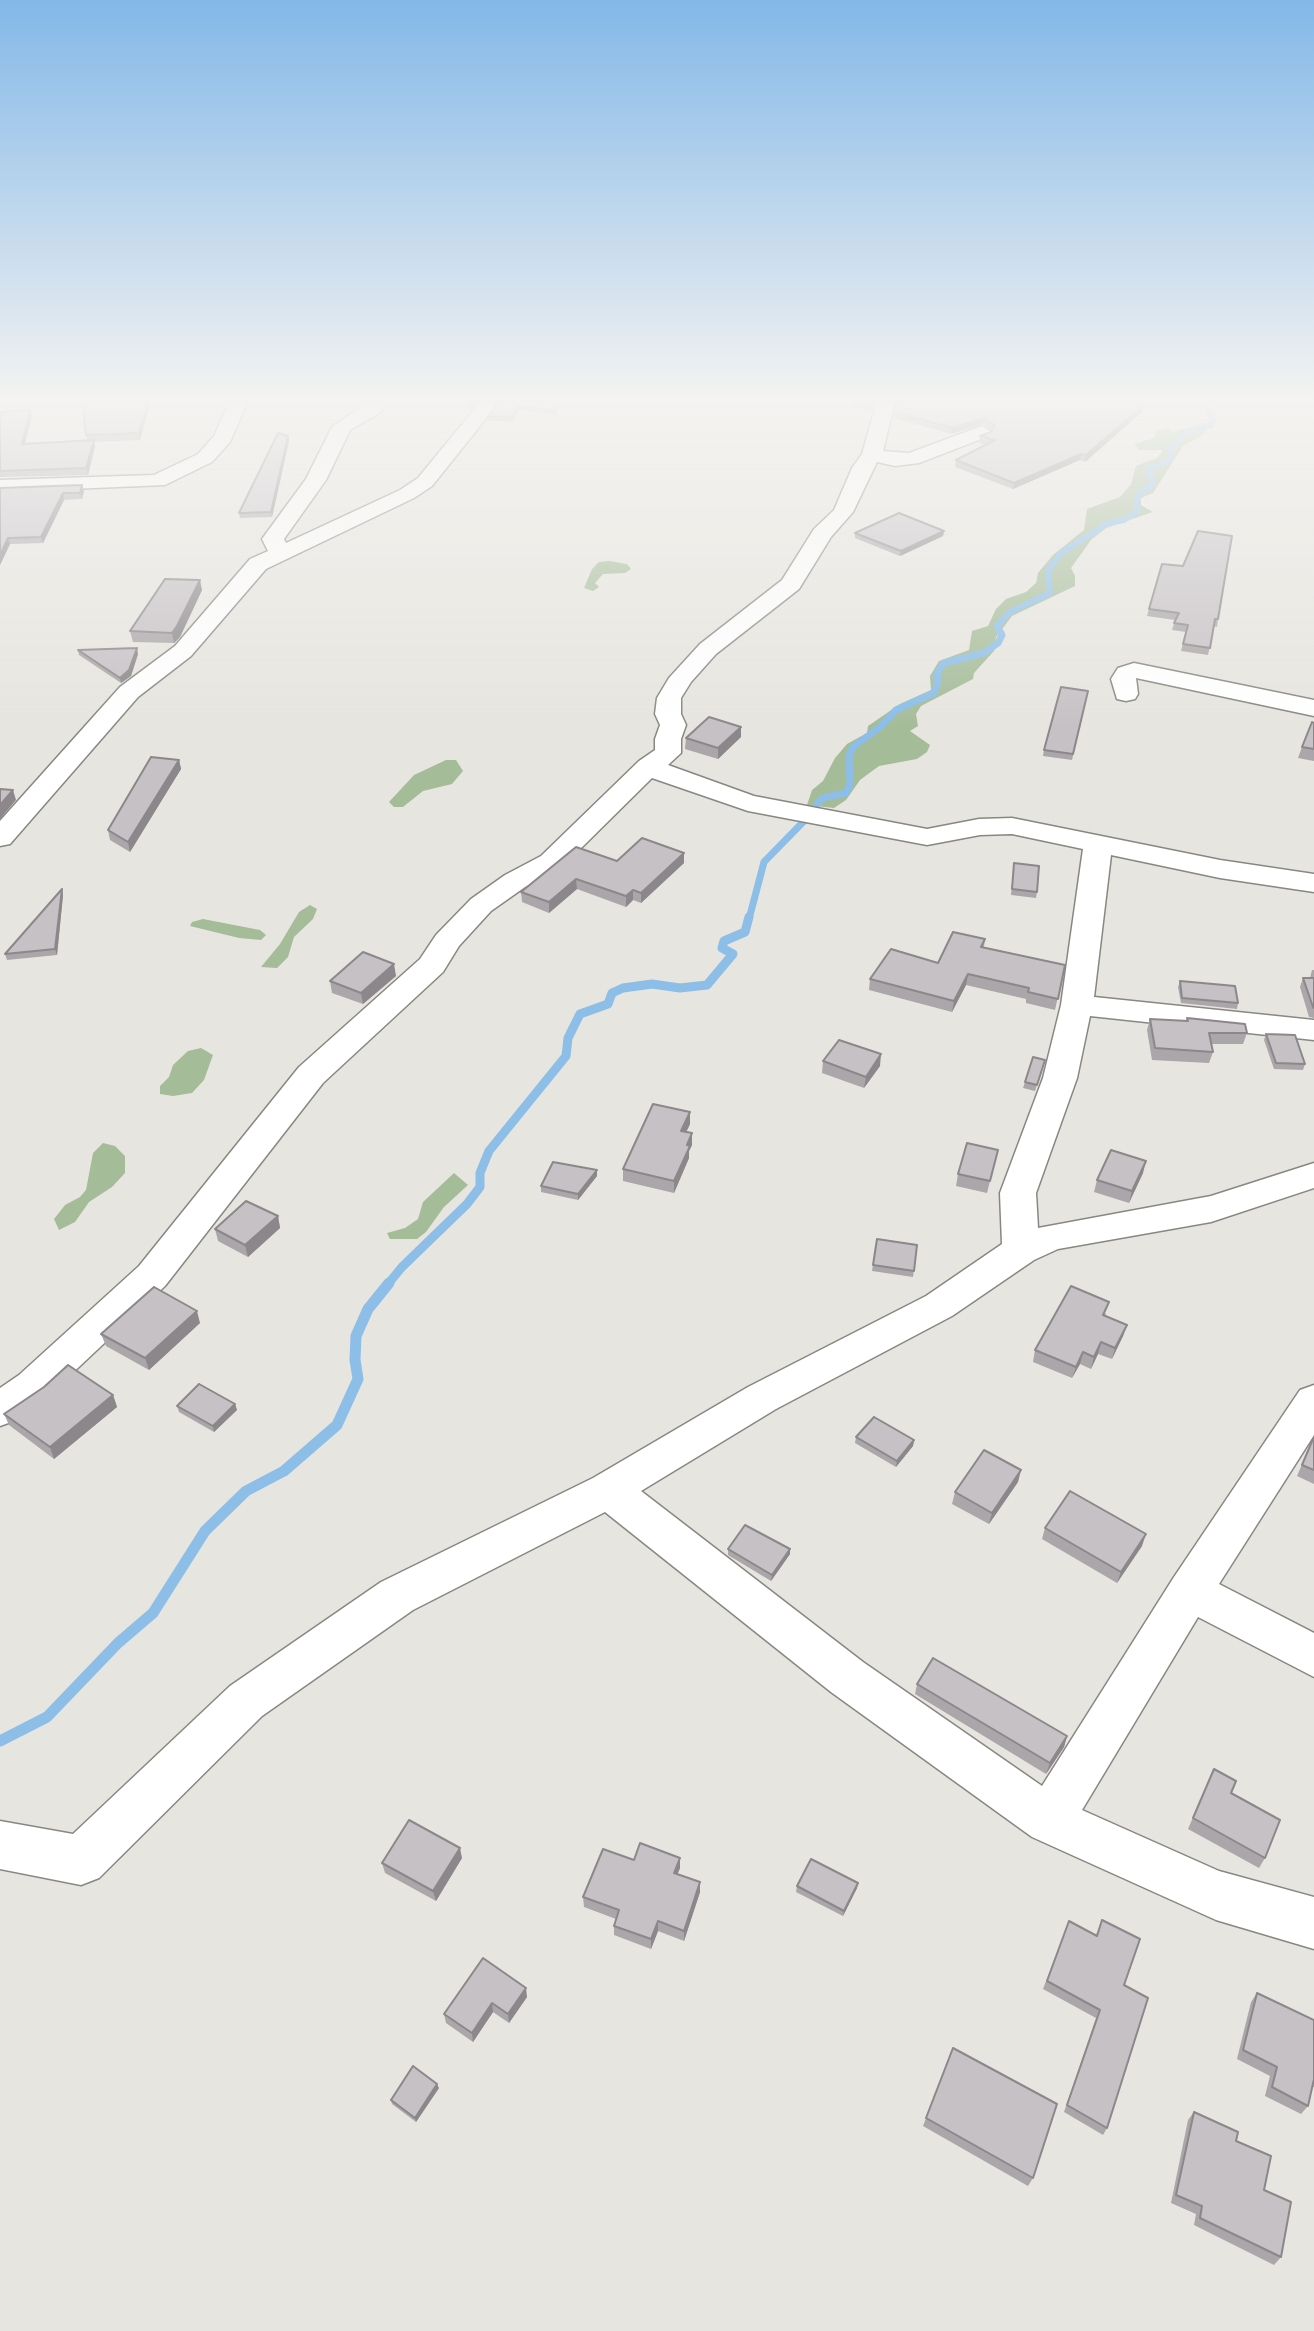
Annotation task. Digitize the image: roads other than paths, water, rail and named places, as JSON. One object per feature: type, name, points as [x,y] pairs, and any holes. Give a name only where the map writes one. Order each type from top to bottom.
[{"type":"street","points":[[280,553],[273,539],[294,510]]},
{"type":"street","points":[[0,838],[130,692],[183,651],[258,564],[373,510]]},
{"type":"street","points":[[0,1410],[33,1386],[152,1276],[311,1075],[432,965],[447,941],[481,905],[515,881],[551,862],[648,767],[668,753],[673,725],[668,714],[669,698],[681,678],[708,649],[791,584],[822,534],[844,510]]},
{"type":"street","points":[[1126,694],[1123,679],[1127,673],[1135,670],[1314,708]]},
{"type":"street","points":[[648,767],[748,803],[928,836],[953,834],[979,827],[1012,826],[1220,869],[1314,883]]},
{"type":"street","points":[[1021,1250],[1018,1194],[1044,1116],[1060,1078],[1077,1005],[1098,845]]},
{"type":"street","points":[[1077,1005],[1314,1030]]},
{"type":"street","points":[[0,1845],[81,1860],[246,1702],[397,1596],[608,1490],[762,1398],[939,1306],[1021,1250],[1051,1237],[1211,1209],[1314,1175]]},
{"type":"street","points":[[1049,1820],[1190,1591],[1314,1401]]},
{"type":"street","points":[[608,1490],[847,1676],[1049,1820],[1216,1895],[1314,1923]]},
{"type":"street","points":[[1190,1591],[1314,1656]]},
{"type":"waterway","points":[[998,628],[1010,612],[1050,593],[1048,570],[1061,553],[1108,523],[1124,520],[1138,510]]},
{"type":"waterway","points":[[749,919],[764,862],[806,819],[822,798],[846,793],[850,784],[849,756],[853,747],[880,727],[896,710],[934,693],[938,681],[937,673],[944,663],[984,653],[998,643],[1002,635],[998,628]]},
{"type":"waterway","points":[[388,1284],[467,1204],[480,1187],[480,1173],[489,1151],[566,1056],[568,1038],[580,1014],[608,1004],[612,993],[623,988],[652,984],[680,988],[707,985],[733,954],[722,948],[724,941],[745,932],[749,917]]},
{"type":"waterway","points":[[0,1741],[47,1717],[118,1643],[153,1613],[205,1531],[246,1491],[284,1471],[337,1425],[358,1379],[355,1360],[356,1336],[368,1309],[389,1283]]}]
